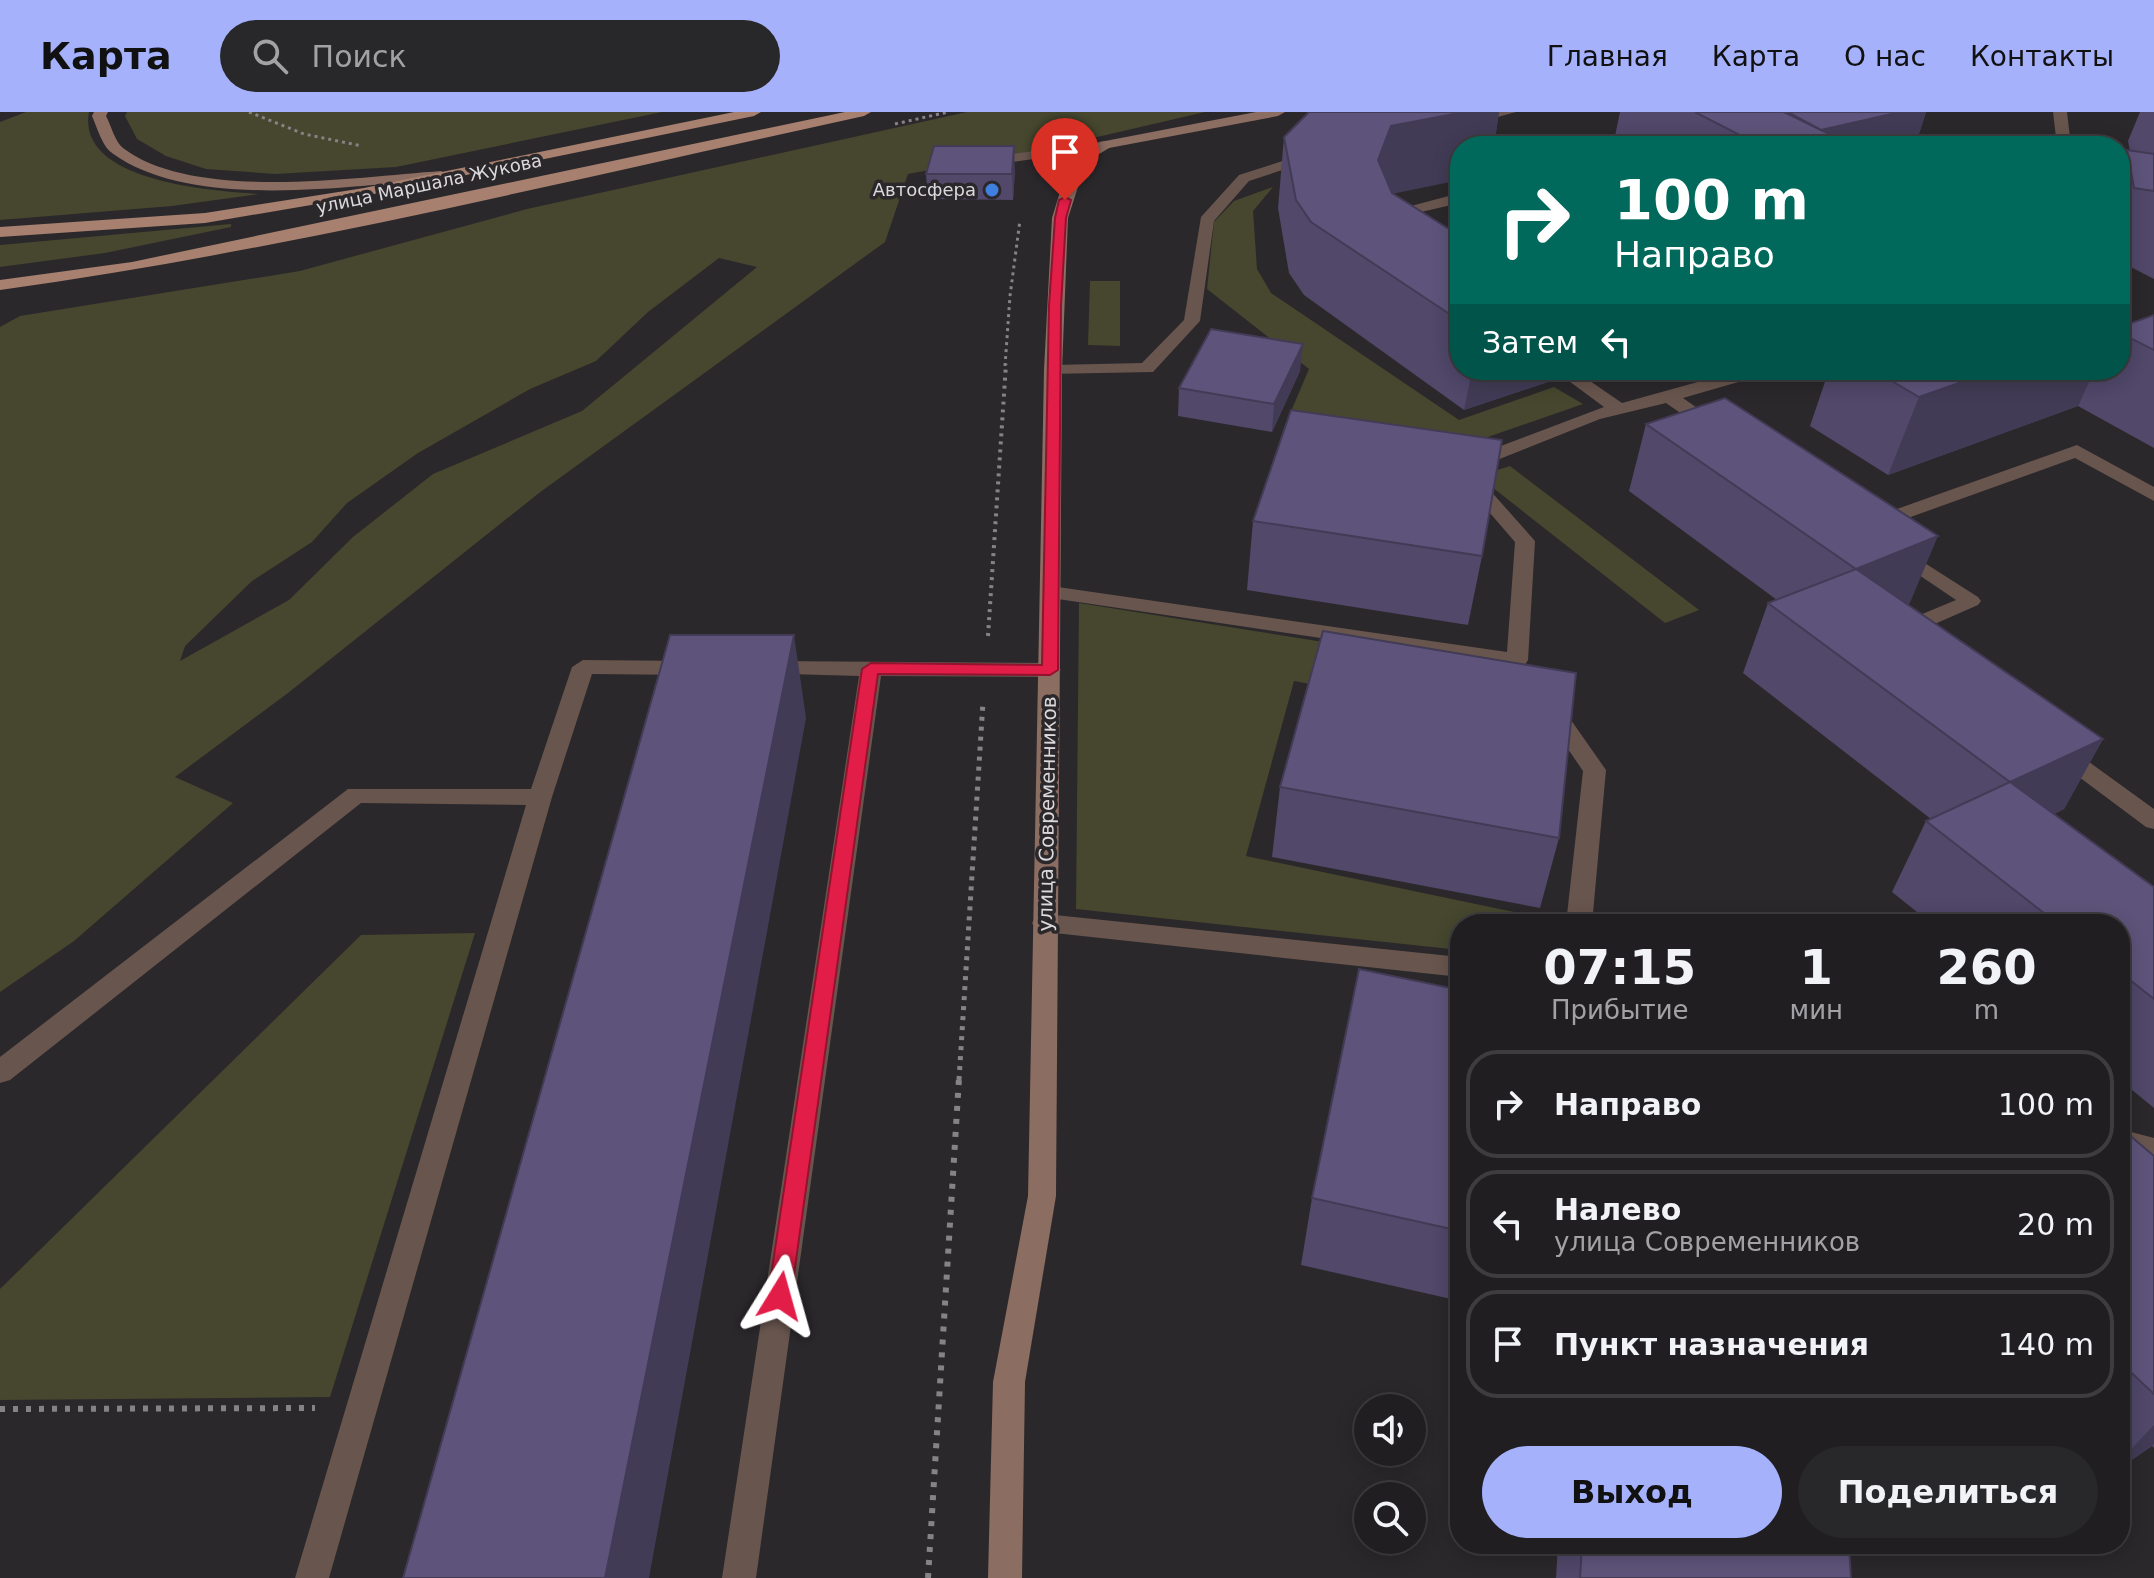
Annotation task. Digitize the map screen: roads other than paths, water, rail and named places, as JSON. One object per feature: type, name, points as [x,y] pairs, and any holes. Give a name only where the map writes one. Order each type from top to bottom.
[{"type":"main road","name":"улица Маршала Жукова","points":[[0,232],[205,218],[455,174],[754,112]]},
{"type":"main road","name":"улица Маршала Жукова","points":[[0,285],[132,267],[257,242],[864,112]]},
{"type":"street","points":[[101,112],[99,116],[115,149],[160,173],[222,184],[300,185],[455,174]]},
{"type":"street","name":"улица Современников","points":[[1005,1578],[1009,1382],[1042,1196],[1053,370],[1060,218],[1074,169],[1080,159],[1105,145],[1278,112]]},
{"type":"lane","points":[[1473,136],[1454,124],[1509,112]]},
{"type":"lane","points":[[2060,112],[2063,136]]},
{"type":"lane","points":[[974,164],[1105,145]]},
{"type":"lane","points":[[1053,370],[1147,368],[1192,321],[1206,220],[1244,178],[1321,153]]},
{"type":"lane","points":[[1401,251],[1392,238],[1416,209],[1450,200]]},
{"type":"lane","points":[[1577,380],[1619,409]]},
{"type":"lane","points":[[1580,914],[1595,770],[1517,660],[1525,541],[1460,468],[1594,415],[1726,380]]},
{"type":"lane","points":[[1669,397],[1733,441]]},
{"type":"lane","points":[[1923,651],[1898,632],[1971,601],[1856,523],[2077,451],[2154,495]]},
{"type":"lane","points":[[1051,592],[1517,660]]},
{"type":"lane","points":[[312,1578],[540,797],[583,667],[711,668]]},
{"type":"lane","points":[[743,668],[1050,670]]},
{"type":"lane","points":[[739,1578],[871,669]]},
{"type":"lane","points":[[2039,736],[2154,821]]},
{"type":"lane","points":[[0,1072],[356,795],[540,797]]},
{"type":"lane","points":[[1045,923],[1450,966]]},
{"type":"lane","points":[[2130,1144],[2154,1150]]},
{"type":"place","name":"Автосфера","points":[[992,190]]}]
